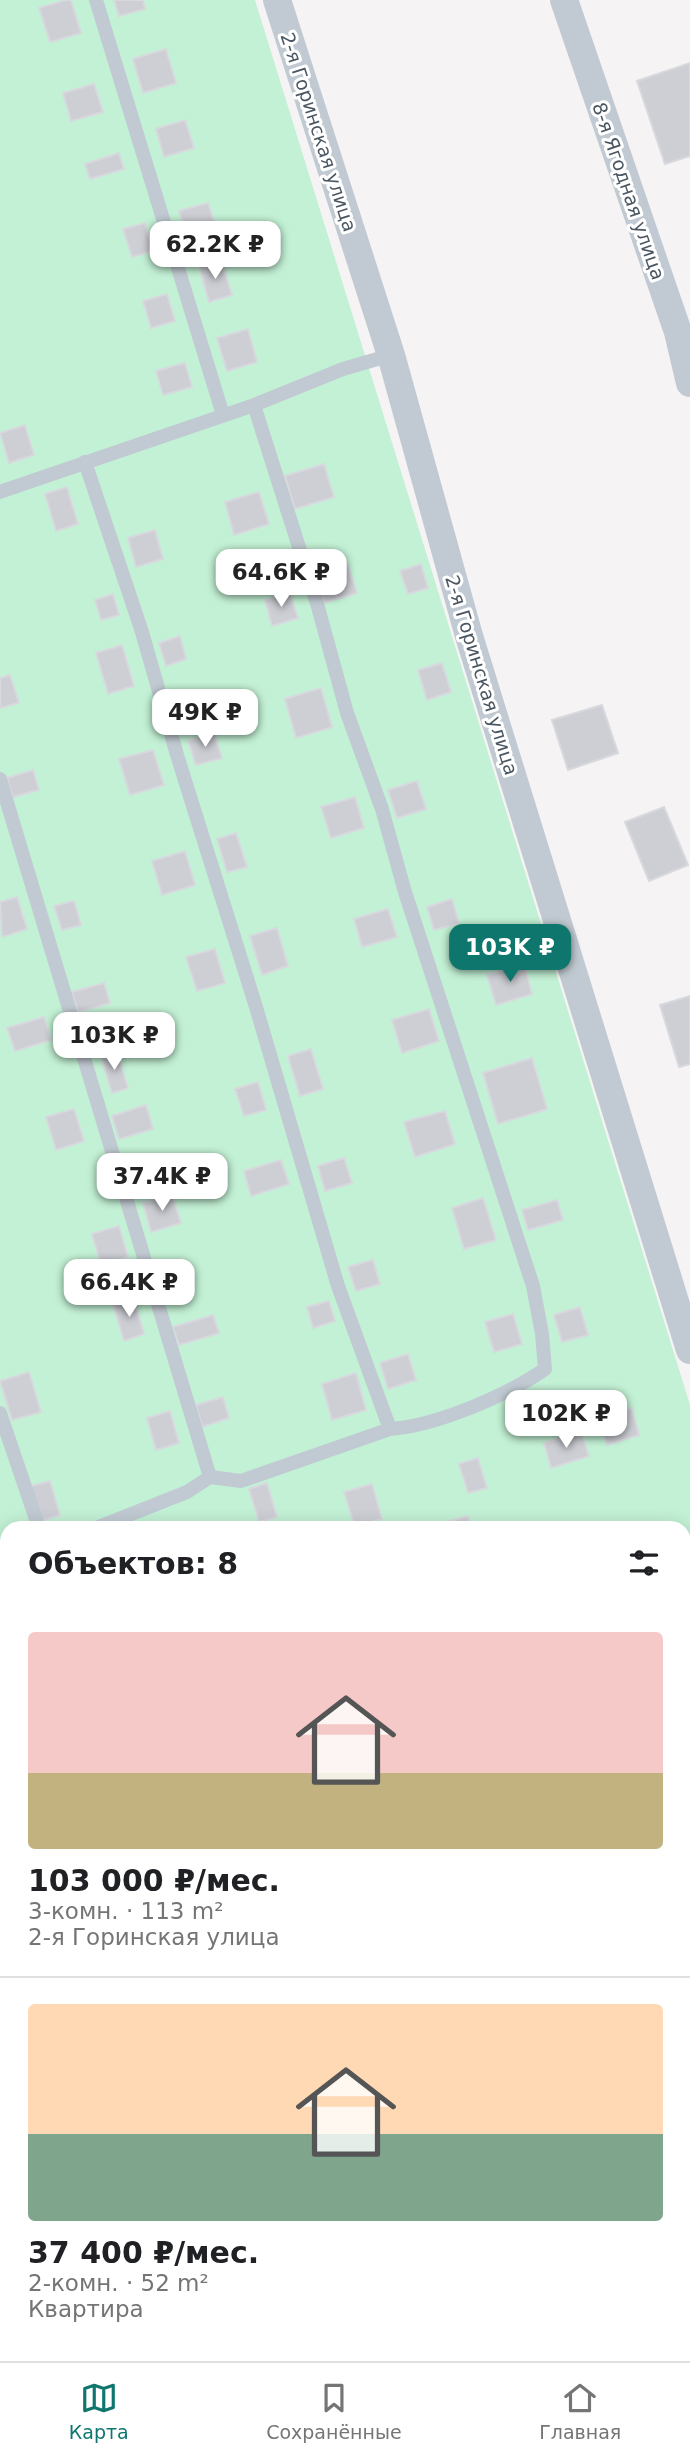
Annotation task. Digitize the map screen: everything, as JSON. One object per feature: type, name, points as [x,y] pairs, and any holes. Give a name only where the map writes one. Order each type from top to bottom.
[{"type":"street","name":"2-я Горинская улица","points":[[277,0],[391,355],[473,649],[690,1349]]},
{"type":"street","name":"8-я Ягодная улица","points":[[564,0],[684,330],[690,383]]},
{"type":"lane","points":[[96,0],[223,415]]},
{"type":"lane","points":[[1,489],[254,405],[344,369],[391,355]]},
{"type":"lane","points":[[114,1521],[187,1492],[210,1477],[241,1481],[390,1429],[412,1428],[488,1401],[522,1385],[545,1369],[533,1286],[405,892],[383,809],[347,713],[318,607],[254,405]]},
{"type":"lane","points":[[85,462],[142,632],[338,1286],[390,1429]]},
{"type":"lane","points":[[0,779],[210,1477]]},
{"type":"lane","points":[[0,1413],[37,1521]]},
{"type":"green space","points":[[0,0],[255,0],[690,1405],[690,1521],[0,1521]]},
{"type":"building","points":[[71,0],[81,33],[50,42],[39,8]]},
{"type":"building","points":[[114,0],[143,0],[145,9],[119,16]]},
{"type":"building","points":[[166,49],[176,83],[143,93],[133,59]]},
{"type":"building","points":[[690,63],[690,156],[665,164],[637,81]]},
{"type":"building","points":[[94,84],[103,112],[71,121],[63,93]]},
{"type":"building","points":[[185,120],[194,148],[164,157],[156,129]]},
{"type":"building","points":[[119,153],[124,169],[90,179],[85,164]]},
{"type":"building","points":[[208,203],[217,230],[188,239],[179,211]]},
{"type":"building","points":[[145,223],[153,251],[132,257],[123,229]]},
{"type":"building","points":[[221,259],[232,295],[209,302],[199,266]]},
{"type":"building","points":[[167,294],[175,321],[151,328],[143,301]]},
{"type":"building","points":[[248,329],[257,362],[227,371],[217,338]]},
{"type":"building","points":[[185,363],[192,387],[163,395],[156,371]]},
{"type":"building","points":[[25,425],[34,455],[9,463],[0,433]]},
{"type":"building","points":[[324,464],[334,497],[295,509],[285,476]]},
{"type":"building","points":[[67,487],[78,524],[56,531],[45,494]]},
{"type":"building","points":[[259,492],[269,524],[234,535],[225,502]]},
{"type":"building","points":[[155,530],[163,559],[136,567],[128,538]]},
{"type":"building","points":[[421,564],[428,588],[408,594],[400,571]]},
{"type":"building","points":[[348,565],[357,593],[324,603],[316,575]]},
{"type":"building","points":[[290,593],[298,618],[272,626],[265,600]]},
{"type":"building","points":[[113,594],[119,615],[101,620],[95,600]]},
{"type":"building","points":[[180,636],[186,659],[166,666],[159,643]]},
{"type":"building","points":[[122,645],[134,686],[108,694],[96,653]]},
{"type":"building","points":[[442,663],[451,692],[427,700],[418,670]]},
{"type":"building","points":[[10,675],[19,703],[0,708],[0,678]]},
{"type":"building","points":[[321,688],[332,727],[296,738],[285,699]]},
{"type":"building","points":[[602,705],[618,753],[568,770],[552,720]]},
{"type":"building","points":[[214,733],[222,758],[196,765],[188,741]]},
{"type":"building","points":[[153,750],[164,785],[130,795],[119,759]]},
{"type":"building","points":[[33,770],[39,790],[13,797],[7,778]]},
{"type":"building","points":[[417,781],[426,809],[397,818],[388,790]]},
{"type":"building","points":[[355,797],[364,828],[331,838],[321,807]]},
{"type":"building","points":[[664,807],[688,865],[649,881],[625,822]]},
{"type":"building","points":[[236,833],[247,867],[227,872],[217,839]]},
{"type":"building","points":[[185,851],[195,885],[162,895],[152,861]]},
{"type":"building","points":[[17,897],[27,929],[2,937],[0,902]]},
{"type":"building","points":[[452,899],[459,923],[434,930],[427,907]]},
{"type":"building","points":[[74,901],[81,925],[62,930],[54,906]]},
{"type":"building","points":[[388,909],[397,937],[362,947],[354,919]]},
{"type":"building","points":[[277,928],[288,966],[262,975],[250,936]]},
{"type":"building","points":[[215,949],[225,983],[197,991],[186,957]]},
{"type":"building","points":[[524,964],[532,994],[496,1005],[487,975]]},
{"type":"building","points":[[104,983],[110,1003],[78,1012],[72,992]]},
{"type":"building","points":[[690,996],[690,1064],[679,1067],[660,1005]]},
{"type":"building","points":[[429,1009],[439,1041],[402,1053],[392,1020]]},
{"type":"building","points":[[44,1017],[51,1040],[15,1051],[7,1028]]},
{"type":"building","points":[[311,1049],[323,1089],[300,1096],[288,1056]]},
{"type":"building","points":[[117,1052],[128,1088],[112,1093],[101,1057]]},
{"type":"building","points":[[532,1058],[547,1109],[498,1124],[483,1073]]},
{"type":"building","points":[[258,1082],[266,1110],[244,1116],[235,1089]]},
{"type":"building","points":[[146,1105],[153,1129],[119,1139],[112,1116]]},
{"type":"building","points":[[74,1109],[84,1141],[56,1150],[46,1117]]},
{"type":"building","points":[[445,1111],[455,1144],[415,1157],[404,1122]]},
{"type":"building","points":[[344,1158],[352,1183],[325,1191],[318,1166]]},
{"type":"building","points":[[281,1160],[289,1184],[251,1196],[244,1171]]},
{"type":"building","points":[[172,1195],[181,1223],[151,1232],[143,1203]]},
{"type":"building","points":[[483,1198],[496,1240],[464,1249],[452,1208]]},
{"type":"building","points":[[557,1200],[563,1220],[528,1230],[522,1210]]},
{"type":"building","points":[[119,1226],[128,1257],[101,1265],[92,1234]]},
{"type":"building","points":[[373,1260],[380,1284],[356,1291],[348,1267]]},
{"type":"building","points":[[134,1298],[144,1334],[124,1341],[113,1304]]},
{"type":"building","points":[[329,1301],[335,1321],[313,1328],[307,1307]]},
{"type":"building","points":[[580,1307],[588,1335],[562,1342],[554,1315]]},
{"type":"building","points":[[513,1314],[522,1344],[494,1352],[485,1322]]},
{"type":"building","points":[[213,1315],[219,1333],[179,1345],[173,1327]]},
{"type":"building","points":[[408,1354],[416,1380],[388,1389],[380,1363]]},
{"type":"building","points":[[29,1372],[41,1412],[12,1420],[0,1381]]},
{"type":"building","points":[[356,1373],[366,1410],[332,1420],[322,1384]]},
{"type":"building","points":[[223,1397],[229,1418],[202,1427],[196,1405]]},
{"type":"building","points":[[632,1408],[639,1435],[607,1445],[599,1418]]},
{"type":"building","points":[[170,1411],[179,1443],[156,1450],[147,1418]]},
{"type":"building","points":[[581,1432],[589,1456],[551,1468],[544,1443]]},
{"type":"building","points":[[478,1458],[487,1488],[468,1493],[459,1464]]},
{"type":"building","points":[[50,1481],[60,1515],[41,1521],[31,1486]]},
{"type":"building","points":[[267,1483],[277,1517],[259,1521],[249,1489]]},
{"type":"building","points":[[372,1484],[382,1519],[353,1521],[344,1492]]},
{"type":"building","points":[[468,1516],[469,1521],[450,1521]]}]
